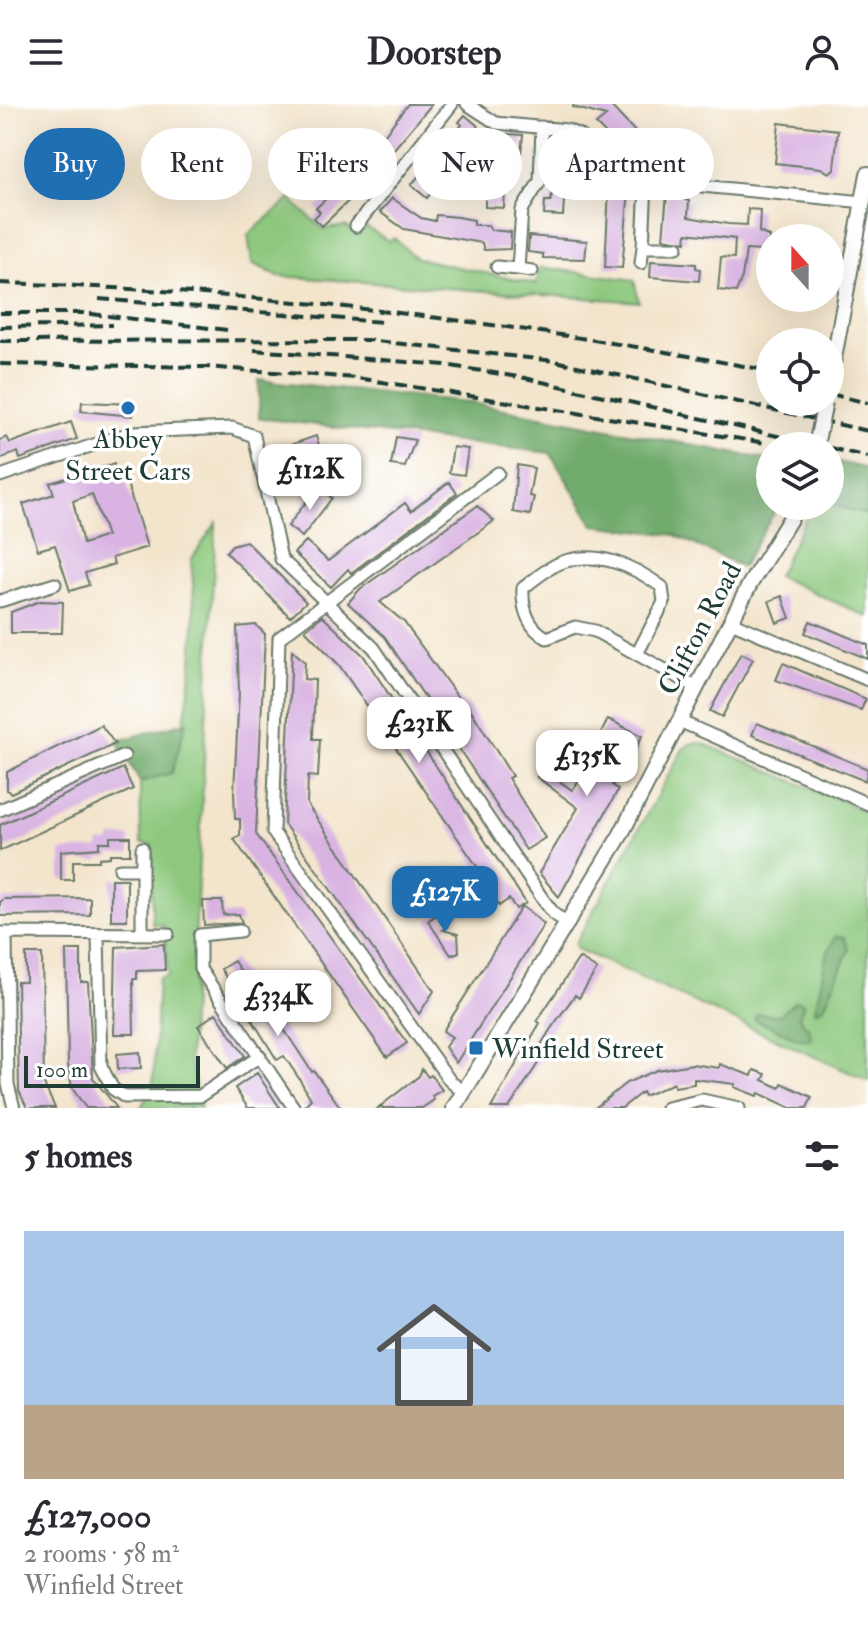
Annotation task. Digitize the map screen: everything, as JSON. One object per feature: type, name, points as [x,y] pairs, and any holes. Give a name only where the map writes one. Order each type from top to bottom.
[{"type":"street","points":[[356,226],[452,104]]},
{"type":"street","points":[[467,104],[496,123],[550,128]]},
{"type":"street","points":[[518,269],[522,210],[540,181],[542,127]]},
{"type":"street","points":[[840,328],[868,174]]},
{"type":"street","points":[[714,188],[864,202]]},
{"type":"street","points":[[641,263],[645,200]]},
{"type":"street","points":[[643,247],[677,247]]},
{"type":"street","points":[[497,267],[532,271]]},
{"type":"street","points":[[0,476],[133,432],[183,428],[244,430],[258,443],[281,559],[374,648],[544,901],[555,915],[569,923]]},
{"type":"street","points":[[463,1092],[450,1081],[273,832],[279,638],[498,473]]},
{"type":"street","name":"Clifton Road","points":[[454,1108],[620,836],[696,687],[790,520]]},
{"type":"street","points":[[637,654],[664,602],[662,587],[642,572],[594,557],[560,563],[523,588],[522,609],[541,635],[547,638],[575,627],[595,631],[696,687]]},
{"type":"street","points":[[0,601],[55,584]]},
{"type":"street","points":[[731,622],[868,680]]},
{"type":"street","points":[[679,721],[868,804]]},
{"type":"street","points":[[0,810],[124,756]]},
{"type":"street","points":[[142,848],[142,934]]},
{"type":"street","points":[[120,869],[142,869]]},
{"type":"street","points":[[240,931],[200,935],[200,969],[294,1108]]},
{"type":"street","points":[[14,1108],[8,1084],[3,933],[168,934]]},
{"type":"street","points":[[98,935],[104,1076],[125,1097],[200,1096],[260,1056]]},
{"type":"street","points":[[667,1108],[702,1100],[739,1108]]},
{"type":"green space","points":[[291,200],[323,229],[346,226],[357,235],[366,227],[389,241],[394,238],[416,258],[536,284],[540,267],[634,280],[639,302],[278,276],[252,263],[248,235]]},
{"type":"green space","points":[[259,380],[467,402],[756,457],[756,520],[770,520],[742,567],[675,535],[594,525],[550,453],[259,418]]},
{"type":"green space","points":[[844,463],[868,469],[868,515],[844,508]]},
{"type":"green space","points":[[844,508],[868,515],[868,617],[777,576],[805,520],[844,520]]},
{"type":"green space","points":[[216,523],[189,1059],[201,1108],[141,1108],[153,1084],[158,979],[168,976],[164,926],[152,924],[152,845],[141,843],[140,782],[172,772],[192,667],[194,613],[191,560]]},
{"type":"green space","points":[[186,722],[172,773],[140,782],[117,741]]},
{"type":"green space","points":[[692,743],[702,743],[868,812],[868,1081],[577,949],[575,944],[683,749]]},
{"type":"green space","points":[[836,936],[844,937],[849,950],[824,1007],[815,1011],[826,956]]},
{"type":"green space","points":[[795,1001],[804,1003],[799,1018],[810,1030],[811,1040],[798,1039],[754,1019],[758,1014],[780,1015]]},
{"type":"building","points":[[408,104],[432,104],[397,145],[397,128],[390,128]]},
{"type":"building","points":[[574,104],[609,104],[632,128],[600,128],[596,124],[606,116],[573,107]]},
{"type":"building","points":[[465,115],[478,126],[459,128],[462,125],[459,122]]},
{"type":"building","points":[[779,123],[838,130],[834,169],[829,173],[821,168],[775,163]]},
{"type":"building","points":[[325,200],[350,200],[322,226],[314,218],[320,212],[316,208]]},
{"type":"building","points":[[390,200],[395,200],[421,218],[435,221],[436,215],[474,220],[474,225],[488,225],[491,230],[511,232],[510,249],[484,250],[482,243],[404,229],[380,212]]},
{"type":"building","points":[[485,200],[504,200],[504,208],[485,207]]},
{"type":"building","points":[[564,200],[563,216],[544,215],[545,201]]},
{"type":"building","points":[[608,200],[628,200],[622,268],[605,267]]},
{"type":"building","points":[[666,200],[689,201],[688,217],[728,224],[747,225],[748,209],[760,210],[759,224],[756,224],[756,251],[746,250],[736,292],[718,290],[721,257],[734,258],[735,239],[687,233],[686,242],[663,238]]},
{"type":"building","points":[[529,236],[587,241],[585,259],[543,258],[543,254],[528,252]]},
{"type":"building","points":[[651,261],[696,264],[696,268],[700,269],[699,281],[650,277]]},
{"type":"building","points":[[82,402],[134,404],[133,416],[81,411]]},
{"type":"building","points":[[71,422],[77,439],[20,459],[18,452],[0,459],[0,440],[7,437],[10,443]]},
{"type":"building","points":[[316,436],[324,460],[308,465],[306,458],[290,463],[284,447]]},
{"type":"building","points":[[396,437],[415,440],[405,467],[391,465]]},
{"type":"building","points":[[453,447],[468,449],[464,475],[449,473]]},
{"type":"building","points":[[114,464],[117,476],[124,474],[147,547],[112,558],[114,564],[85,573],[89,585],[70,591],[55,545],[38,550],[23,504],[54,494],[50,483]],"holes":[[[92,494],[107,536],[83,544],[73,501]]]},
{"type":"building","points":[[517,465],[534,468],[529,496],[534,497],[530,515],[513,512]]},
{"type":"building","points":[[449,482],[457,493],[351,573],[348,569],[331,587],[294,553],[306,541],[328,561],[405,503],[411,511]]},
{"type":"building","points":[[318,486],[332,498],[302,537],[288,526]]},
{"type":"building","points":[[477,506],[494,521],[380,602],[404,622],[464,706],[467,704],[512,776],[508,778],[545,838],[526,850],[385,637],[348,603],[360,589]]},
{"type":"building","points":[[246,541],[306,602],[290,617],[226,552],[232,545]]},
{"type":"building","points":[[782,596],[790,618],[777,623],[769,601]]},
{"type":"building","points":[[40,601],[63,602],[62,633],[11,633],[11,612]]},
{"type":"building","points":[[322,616],[363,655],[526,903],[516,909],[509,899],[499,906],[493,897],[467,914],[457,900],[466,894],[469,898],[489,884],[339,665],[305,630]]},
{"type":"building","points":[[810,621],[868,645],[868,659],[805,633]]},
{"type":"building","points":[[256,625],[265,634],[256,834],[407,1043],[387,1057],[234,839],[240,835],[240,819],[235,819],[234,792],[239,692],[237,627]]},
{"type":"building","points":[[292,650],[305,662],[304,679],[315,680],[313,739],[320,739],[318,777],[308,776],[307,804],[434,991],[419,1014],[284,824]]},
{"type":"building","points":[[741,653],[753,659],[722,717],[710,711]]},
{"type":"building","points":[[783,663],[866,699],[861,710],[776,680]]},
{"type":"building","points":[[608,719],[642,736],[624,773],[612,785],[618,790],[559,897],[539,873],[578,808],[537,777],[553,758],[565,766],[555,778],[572,790],[592,762],[578,749],[587,739],[595,746]]},
{"type":"building","points":[[757,723],[868,769],[865,781],[752,735]]},
{"type":"building","points":[[101,725],[115,744],[11,793],[7,790],[7,772]]},
{"type":"building","points":[[123,768],[133,789],[0,851],[0,825]]},
{"type":"building","points":[[110,837],[130,837],[130,854],[110,854],[110,857],[99,858],[99,861],[73,861],[73,880],[61,880],[61,851],[99,848],[99,842],[110,842]]},
{"type":"building","points":[[111,879],[127,879],[127,920],[111,920]]},
{"type":"building","points":[[90,898],[90,915],[0,916],[0,902],[4,899]]},
{"type":"building","points":[[203,901],[222,901],[223,915],[239,914],[242,923],[204,925]]},
{"type":"building","points":[[522,906],[544,924],[456,1063],[445,1047],[452,1037],[443,1031]]},
{"type":"building","points":[[439,913],[448,927],[443,930],[458,934],[459,952],[451,955],[428,921]]},
{"type":"building","points":[[164,944],[165,970],[137,971],[137,979],[133,979],[134,1034],[114,1034],[116,947]]},
{"type":"building","points":[[66,950],[81,950],[81,982],[88,982],[93,1078],[117,1108],[86,1108],[72,1088],[68,1065]]},
{"type":"building","points":[[26,954],[42,954],[44,1084],[55,1108],[27,1108],[19,1091],[17,982],[26,982]]},
{"type":"building","points":[[579,958],[597,969],[579,998],[575,995],[550,1030],[538,1050],[544,1054],[509,1108],[491,1108],[540,1023],[537,1021]]},
{"type":"building","points":[[234,961],[247,981],[251,979],[312,1072],[341,1108],[302,1108],[311,1099],[300,1080],[284,1056],[277,1060],[221,969]]},
{"type":"building","points":[[216,1013],[245,1056],[227,1068],[198,1026]]},
{"type":"building","points":[[140,1052],[141,1068],[118,1069],[117,1054]]},
{"type":"building","points":[[692,1064],[719,1068],[720,1064],[752,1076],[754,1070],[766,1074],[763,1080],[780,1088],[782,1083],[812,1097],[807,1108],[791,1108],[759,1093],[757,1096],[734,1087],[735,1084],[694,1079],[694,1084],[674,1087],[674,1083],[644,1096],[642,1092],[622,1108],[595,1108],[626,1083],[657,1070]]},
{"type":"building","points":[[422,1069],[442,1090],[432,1096],[434,1100],[422,1108],[378,1108],[419,1076]]},
{"type":"building","points":[[257,1073],[280,1108],[248,1108],[235,1088]]},
{"type":"railway","points":[[0,283],[290,301],[483,324],[756,368]]},
{"type":"railway","points":[[99,299],[382,322]]},
{"type":"railway","points":[[0,313],[83,313],[227,330]]},
{"type":"railway","points":[[0,327],[112,325]]},
{"type":"railway","points":[[0,341],[367,340],[555,361],[868,431]]},
{"type":"railway","points":[[254,350],[445,365],[525,378],[760,432]]},
{"type":"railway","points":[[0,364],[205,367],[357,378],[756,441]]},
{"type":"railway","points":[[844,397],[868,403]]},
{"type":"railway","points":[[844,451],[868,457]]},
{"type":"place","name":"Abbey Street Cars","points":[[128,408]]},
{"type":"place","name":"Winfield Street","points":[[476,1048]]}]
